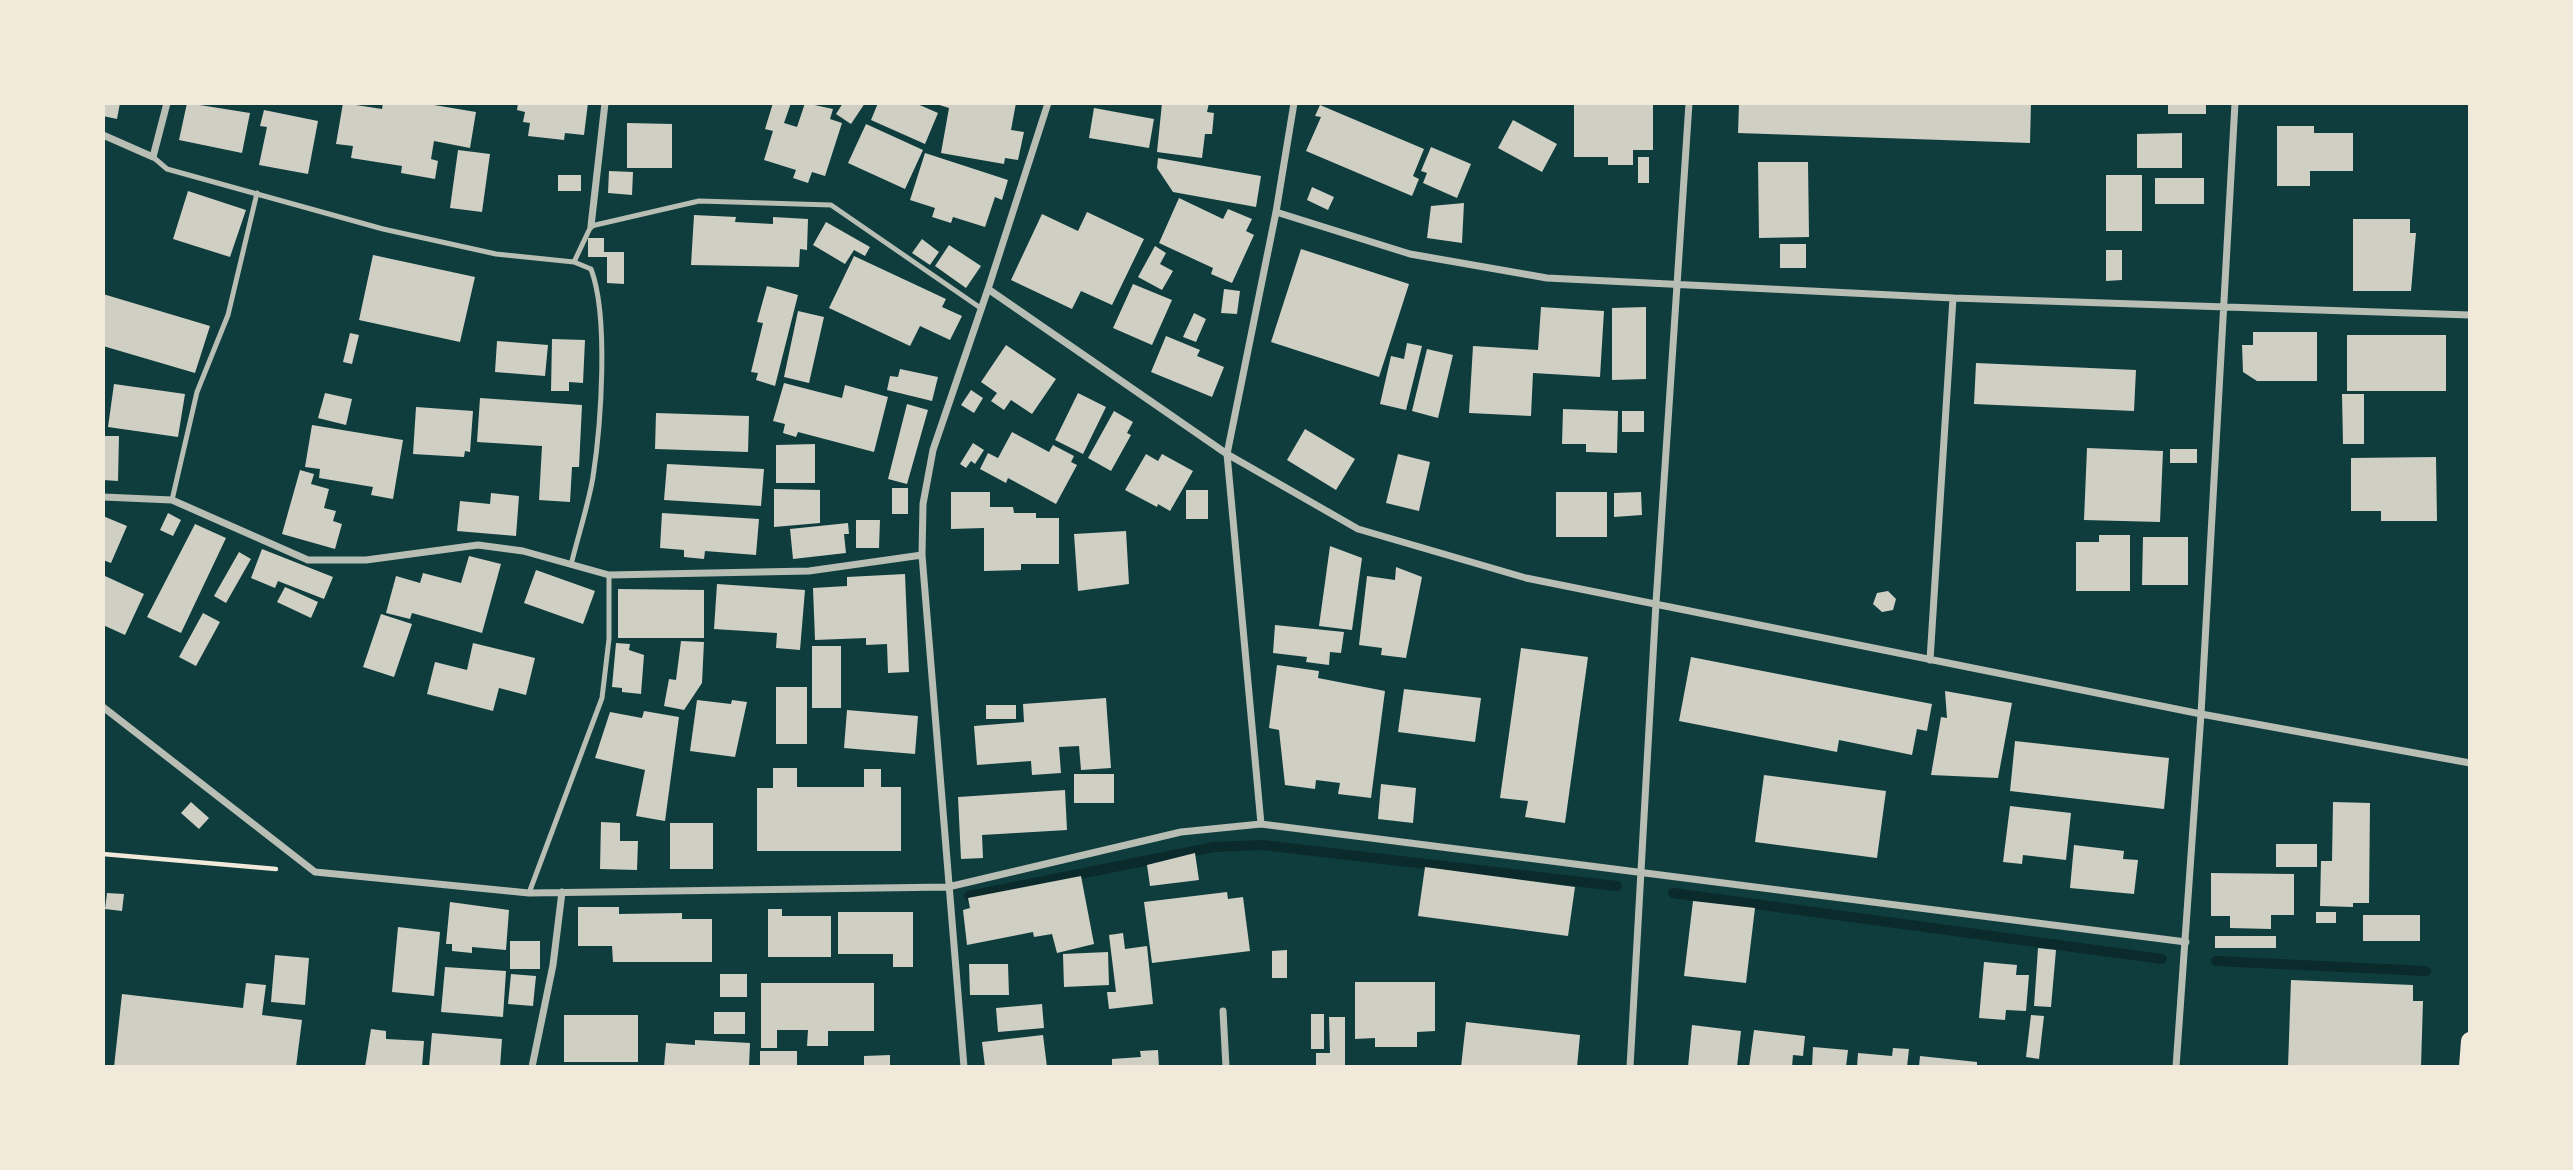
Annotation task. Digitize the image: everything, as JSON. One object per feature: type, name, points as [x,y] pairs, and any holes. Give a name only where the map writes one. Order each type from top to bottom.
[{"type":"main road","points":[[2468,1067],[2470,1041]]},
{"type":"street","points":[[103,135],[153,157],[167,103]]},
{"type":"street","points":[[591,226],[605,103]]},
{"type":"street","points":[[964,1067],[947,887],[922,555],[923,504],[933,450],[982,309],[1048,103]]},
{"type":"street","points":[[1261,824],[1227,454],[1276,212],[1294,103]]},
{"type":"street","points":[[1630,1067],[1656,603],[1689,103]]},
{"type":"street","points":[[2176,1067],[2226,306],[2235,103]]},
{"type":"street","points":[[1276,212],[1410,254],[1547,278],[1953,298],[2470,315]]},
{"type":"street","points":[[988,289],[1227,454],[1358,530],[1526,578],[2201,714],[2470,763]]},
{"type":"street","points":[[1930,660],[1953,298]]},
{"type":"street","points":[[103,497],[172,500],[308,560],[366,560],[478,545],[523,551],[610,575],[809,571],[922,555]]},
{"type":"street","points":[[103,707],[315,872],[529,892],[947,887],[1181,832],[1261,824],[1642,870],[2186,942]]},
{"type":"street","points":[[532,1067],[553,965],[562,892]]},
{"type":"street","points":[[1223,1011],[1226,1067]]},
{"type":"lane","points":[[153,157],[167,169],[383,229],[496,254],[573,262],[591,269],[598,288],[601,373],[593,477],[571,565]]},
{"type":"lane","points":[[172,500],[197,392],[228,315],[257,193]]},
{"type":"lane","points":[[573,262],[591,226],[699,201],[831,205],[982,309]]},
{"type":"lane","points":[[529,892],[602,698],[610,639],[610,575]]},
{"type":"path","points":[[103,854],[315,872]]},
{"type":"building","points":[[103,103],[120,103],[117,119],[103,116]]},
{"type":"building","points":[[187,103],[250,113],[242,153],[179,140]]},
{"type":"building","points":[[343,103],[382,109],[383,103],[422,103],[476,112],[470,148],[434,141],[431,159],[438,161],[435,179],[401,173],[402,166],[351,158],[353,146],[336,144]]},
{"type":"building","points":[[518,103],[588,103],[584,135],[565,133],[564,140],[528,136],[530,123],[523,122],[525,112],[517,110]]},
{"type":"building","points":[[773,103],[791,103],[784,123],[797,127],[805,103],[833,109],[830,119],[842,123],[825,176],[812,172],[808,183],[793,178],[796,170],[764,160],[773,131],[765,129]]},
{"type":"building","points":[[843,103],[865,103],[851,124],[836,114]]},
{"type":"building","points":[[878,103],[915,103],[938,113],[925,144],[871,120]]},
{"type":"building","points":[[933,103],[1016,103],[1011,130],[1024,132],[1018,160],[1005,158],[1004,164],[941,153],[949,108]]},
{"type":"building","points":[[1162,103],[1209,103],[1207,112],[1214,113],[1212,134],[1205,134],[1202,158],[1157,152]]},
{"type":"building","points":[[1574,103],[1653,105],[1653,150],[1633,150],[1633,165],[1608,165],[1608,157],[1574,157]]},
{"type":"building","points":[[1739,103],[2031,103],[2030,143],[1738,133]]},
{"type":"building","points":[[2168,103],[2206,103],[2206,114],[2168,114]]},
{"type":"building","points":[[1320,105],[1424,149],[1413,176],[1419,179],[1412,196],[1306,151],[1321,117],[1315,116]]},
{"type":"building","points":[[1094,108],[1154,119],[1149,148],[1089,138]]},
{"type":"building","points":[[264,110],[318,121],[308,174],[259,165],[267,127],[260,126]]},
{"type":"building","points":[[1513,120],[1557,144],[1542,172],[1498,148]]},
{"type":"building","points":[[627,123],[672,124],[672,168],[627,168]]},
{"type":"building","points":[[866,124],[923,150],[905,189],[848,163]]},
{"type":"building","points":[[2277,126],[2314,126],[2314,133],[2353,133],[2353,171],[2310,171],[2310,186],[2277,186]]},
{"type":"building","points":[[2182,133],[2182,168],[2137,168],[2137,134]]},
{"type":"building","points":[[1431,147],[1471,164],[1457,198],[1423,183],[1427,173],[1421,171]]},
{"type":"building","points":[[458,150],[490,154],[482,212],[450,208]]},
{"type":"building","points":[[925,153],[1008,180],[1002,200],[995,197],[985,227],[953,217],[951,223],[932,217],[935,208],[910,200]]},
{"type":"building","points":[[1638,157],[1649,157],[1649,183],[1638,183]]},
{"type":"building","points":[[1158,158],[1261,176],[1256,207],[1173,192],[1157,168]]},
{"type":"building","points":[[1758,162],[1808,162],[1809,237],[1759,238]]},
{"type":"building","points":[[609,171],[633,172],[632,195],[608,193]]},
{"type":"building","points":[[558,175],[581,175],[581,191],[558,191]]},
{"type":"building","points":[[2106,175],[2142,175],[2142,231],[2106,231]]},
{"type":"building","points":[[2155,178],[2204,178],[2204,204],[2155,204]]},
{"type":"building","points":[[1312,187],[1334,197],[1328,210],[1307,200]]},
{"type":"building","points":[[188,191],[246,210],[230,257],[173,239]]},
{"type":"building","points":[[1179,198],[1223,219],[1228,209],[1252,219],[1246,231],[1254,235],[1232,283],[1211,274],[1213,268],[1159,243]]},
{"type":"building","points":[[1464,203],[1462,243],[1427,238],[1431,206]]},
{"type":"building","points":[[1087,212],[1144,239],[1112,305],[1081,291],[1072,309],[1011,280],[1042,214],[1078,231]]},
{"type":"building","points":[[694,215],[736,217],[735,222],[773,224],[773,217],[808,219],[807,250],[800,249],[799,267],[691,265]]},
{"type":"building","points":[[2353,219],[2410,219],[2410,233],[2416,233],[2411,291],[2353,291]]},
{"type":"building","points":[[826,222],[870,247],[865,256],[854,250],[845,264],[813,245]]},
{"type":"building","points":[[588,238],[604,238],[604,252],[624,252],[624,284],[607,283],[607,257],[588,257]]},
{"type":"building","points":[[922,239],[939,252],[930,265],[912,253]]},
{"type":"building","points":[[1780,244],[1806,244],[1806,268],[1780,268]]},
{"type":"building","points":[[949,245],[981,266],[966,288],[935,266]]},
{"type":"building","points":[[1155,246],[1166,253],[1160,264],[1173,271],[1162,290],[1138,277]]},
{"type":"building","points":[[1301,249],[1409,284],[1379,377],[1271,342]]},
{"type":"building","points":[[2106,250],[2122,250],[2122,280],[2106,281]]},
{"type":"building","points":[[373,255],[475,277],[460,342],[359,320]]},
{"type":"building","points":[[854,256],[946,299],[942,307],[962,316],[950,340],[920,326],[910,346],[829,308]]},
{"type":"building","points":[[1133,284],[1172,300],[1152,345],[1113,328]]},
{"type":"building","points":[[767,286],[798,295],[775,386],[756,380],[758,373],[751,372],[763,323],[757,322]]},
{"type":"building","points":[[1224,289],[1240,291],[1237,314],[1221,313]]},
{"type":"building","points":[[103,294],[210,326],[195,373],[103,346]]},
{"type":"building","points":[[1541,307],[1604,311],[1600,377],[1533,373],[1531,416],[1469,413],[1473,346],[1538,350]]},
{"type":"building","points":[[1646,307],[1646,379],[1612,380],[1612,308]]},
{"type":"building","points":[[798,311],[824,317],[809,383],[784,377]]},
{"type":"building","points":[[1194,313],[1206,319],[1196,342],[1183,337]]},
{"type":"building","points":[[2253,332],[2317,332],[2317,381],[2257,381],[2243,372],[2242,345],[2253,345]]},
{"type":"building","points":[[350,333],[359,335],[352,364],[343,362]]},
{"type":"building","points":[[2347,335],[2446,335],[2446,391],[2347,391]]},
{"type":"building","points":[[1166,336],[1200,350],[1197,356],[1224,367],[1212,397],[1151,372]]},
{"type":"building","points":[[552,339],[585,340],[583,383],[569,382],[569,391],[551,391]]},
{"type":"building","points":[[497,341],[548,345],[545,376],[495,372]]},
{"type":"building","points":[[1407,343],[1422,346],[1406,410],[1380,404],[1391,356],[1404,359]]},
{"type":"building","points":[[1006,345],[1056,379],[1032,414],[1011,400],[1004,410],[991,401],[997,393],[981,382]]},
{"type":"building","points":[[1427,349],[1453,355],[1438,418],[1412,411]]},
{"type":"building","points":[[1976,363],[2136,370],[2134,411],[1974,404]]},
{"type":"building","points":[[900,369],[938,377],[932,401],[887,390],[890,376],[898,377]]},
{"type":"building","points":[[784,383],[842,398],[845,385],[888,397],[874,452],[798,432],[796,437],[783,433],[785,424],[773,421]]},
{"type":"building","points":[[114,384],[185,394],[178,437],[108,427]]},
{"type":"building","points":[[971,390],[983,398],[974,413],[961,405]]},
{"type":"building","points":[[325,393],[352,399],[346,425],[318,418]]},
{"type":"building","points":[[1078,393],[1106,407],[1083,454],[1055,440]]},
{"type":"building","points":[[2342,394],[2364,394],[2364,444],[2343,444]]},
{"type":"building","points":[[480,398],[582,405],[579,467],[572,467],[570,502],[539,500],[542,446],[477,442]]},
{"type":"building","points":[[907,404],[928,410],[907,484],[888,479]]},
{"type":"building","points":[[416,407],[473,411],[470,452],[465,451],[464,457],[413,454]]},
{"type":"building","points":[[1563,409],[1618,411],[1617,453],[1586,452],[1586,444],[1562,444]]},
{"type":"building","points":[[1114,411],[1133,422],[1127,433],[1131,435],[1111,471],[1088,458]]},
{"type":"building","points":[[1622,411],[1644,411],[1644,432],[1622,432]]},
{"type":"building","points":[[656,413],[749,416],[748,452],[655,449]]},
{"type":"building","points":[[312,425],[403,440],[393,499],[371,495],[373,487],[319,478],[320,469],[305,467]]},
{"type":"building","points":[[1305,429],[1355,459],[1336,490],[1287,460]]},
{"type":"building","points":[[1012,432],[1049,452],[1053,445],[1074,456],[1071,462],[1077,465],[1056,504],[1008,478],[1006,483],[980,469],[988,453],[998,458]]},
{"type":"building","points":[[103,436],[119,436],[118,481],[103,480]]},
{"type":"building","points":[[973,443],[984,450],[975,464],[971,461],[966,468],[960,464]]},
{"type":"building","points":[[815,444],[815,483],[776,483],[776,445]]},
{"type":"building","points":[[2087,448],[2163,451],[2160,522],[2084,520]]},
{"type":"building","points":[[2170,449],[2197,449],[2197,463],[2170,463]]},
{"type":"building","points":[[1146,454],[1158,461],[1162,454],[1193,471],[1170,511],[1125,490]]},
{"type":"building","points":[[1398,454],[1430,462],[1419,511],[1386,503]]},
{"type":"building","points":[[2436,457],[2437,521],[2381,521],[2381,511],[2351,511],[2351,458]]},
{"type":"building","points":[[667,464],[764,469],[761,506],[664,500]]},
{"type":"building","points":[[300,470],[314,474],[311,484],[329,489],[324,508],[336,511],[333,521],[342,524],[335,549],[282,534]]},
{"type":"building","points":[[892,488],[908,488],[908,514],[892,514]]},
{"type":"building","points":[[774,489],[820,490],[820,523],[774,527]]},
{"type":"building","points":[[1186,490],[1208,490],[1208,519],[1186,519]]},
{"type":"building","points":[[951,492],[990,492],[990,507],[1013,507],[1014,513],[1036,513],[1036,518],[1059,518],[1059,564],[1021,564],[1021,570],[984,571],[984,528],[951,529]]},
{"type":"building","points":[[1556,492],[1607,492],[1607,537],[1556,537]]},
{"type":"building","points":[[1641,492],[1642,515],[1614,517],[1614,493]]},
{"type":"building","points":[[491,493],[519,496],[516,536],[457,531],[460,501],[490,504]]},
{"type":"building","points":[[168,513],[181,520],[173,536],[160,530]]},
{"type":"building","points":[[662,513],[759,519],[756,555],[705,551],[704,559],[684,557],[684,550],[660,548]]},
{"type":"building","points":[[103,516],[127,526],[111,563],[103,560]]},
{"type":"building","points":[[856,520],[880,520],[879,548],[856,548]]},
{"type":"building","points":[[848,523],[849,534],[844,534],[846,553],[793,559],[790,529]]},
{"type":"building","points":[[195,524],[226,538],[181,633],[147,617]]},
{"type":"building","points":[[1126,531],[1129,584],[1078,591],[1074,534]]},
{"type":"building","points":[[2099,535],[2130,535],[2130,591],[2076,591],[2076,542],[2099,542]]},
{"type":"building","points":[[2143,537],[2188,537],[2188,585],[2142,585]]},
{"type":"building","points":[[1330,546],[1362,558],[1352,630],[1319,626]]},
{"type":"building","points":[[262,549],[333,577],[324,599],[278,581],[275,588],[251,578]]},
{"type":"building","points":[[239,552],[251,559],[226,603],[214,596]]},
{"type":"building","points":[[469,556],[501,564],[482,633],[412,613],[410,619],[386,613],[396,576],[420,583],[423,573],[461,583]]},
{"type":"building","points":[[1396,567],[1422,577],[1406,658],[1381,655],[1382,648],[1359,645],[1367,576],[1395,580]]},
{"type":"building","points":[[536,570],[595,591],[583,624],[524,603]]},
{"type":"building","points":[[905,574],[909,672],[888,673],[887,644],[866,645],[866,638],[815,640],[813,588],[847,586],[847,577]]},
{"type":"building","points":[[103,575],[144,594],[125,635],[103,625]]},
{"type":"building","points":[[717,584],[805,590],[800,650],[776,648],[777,633],[714,629]]},
{"type":"building","points":[[285,587],[318,602],[311,618],[277,602]]},
{"type":"building","points":[[618,589],[704,590],[704,638],[618,638]]},
{"type":"building","points":[[1888,591],[1896,599],[1893,610],[1882,612],[1873,604],[1877,593]]},
{"type":"building","points":[[203,613],[220,622],[196,666],[179,657]]},
{"type":"building","points":[[381,614],[412,624],[394,677],[363,667]]},
{"type":"building","points":[[1275,625],[1344,632],[1341,653],[1330,652],[1329,665],[1306,662],[1307,657],[1273,653]]},
{"type":"building","points":[[681,641],[704,642],[702,683],[684,710],[664,706],[669,679],[676,680]]},
{"type":"building","points":[[473,643],[535,658],[526,695],[499,688],[493,711],[427,694],[435,662],[467,670]]},
{"type":"building","points":[[616,643],[630,644],[629,650],[644,655],[641,694],[622,692],[622,688],[612,687]]},
{"type":"building","points":[[812,646],[841,646],[841,708],[812,708]]},
{"type":"building","points":[[1521,648],[1588,657],[1565,823],[1525,817],[1528,801],[1500,798]]},
{"type":"building","points":[[1691,657],[1932,704],[1927,731],[1917,729],[1912,755],[1839,740],[1837,752],[1679,721]]},
{"type":"building","points":[[1277,665],[1319,671],[1318,678],[1385,691],[1371,798],[1338,794],[1340,783],[1316,780],[1315,789],[1285,785],[1279,730],[1269,728]]},
{"type":"building","points":[[776,687],[807,687],[807,744],[776,744]]},
{"type":"building","points":[[1404,689],[1481,698],[1475,742],[1398,732]]},
{"type":"building","points":[[1945,691],[2012,703],[1998,778],[1931,775],[1941,717],[1947,718]]},
{"type":"building","points":[[1106,698],[1111,768],[1081,770],[1079,746],[1059,747],[1061,773],[1032,775],[1031,761],[977,765],[974,726],[1024,722],[1023,704]]},
{"type":"building","points":[[697,700],[731,704],[732,700],[747,702],[735,757],[690,751]]},
{"type":"building","points":[[986,705],[1016,705],[1016,719],[986,719]]},
{"type":"building","points":[[847,710],[918,716],[915,754],[844,748]]},
{"type":"building","points":[[644,711],[679,717],[665,821],[636,816],[645,770],[595,758],[610,712],[642,718]]},
{"type":"building","points":[[2015,741],[2169,758],[2164,809],[2010,791]]},
{"type":"building","points":[[773,768],[797,768],[797,787],[864,787],[864,769],[881,769],[881,787],[901,787],[901,851],[757,851],[757,788],[773,788]]},
{"type":"building","points":[[1074,774],[1114,774],[1114,803],[1074,803]]},
{"type":"building","points":[[1764,775],[1886,791],[1877,858],[1755,842]]},
{"type":"building","points":[[1381,784],[1416,788],[1413,823],[1378,819]]},
{"type":"building","points":[[1065,790],[1067,830],[982,835],[983,858],[961,859],[958,797]]},
{"type":"building","points":[[191,802],[209,818],[199,829],[181,813]]},
{"type":"building","points":[[2333,802],[2370,803],[2369,903],[2353,903],[2353,907],[2320,906],[2321,861],[2332,861]]},
{"type":"building","points":[[2010,806],[2071,813],[2066,860],[2023,855],[2022,864],[2003,862]]},
{"type":"building","points":[[601,822],[620,823],[620,841],[638,841],[637,870],[600,869]]},
{"type":"building","points":[[670,823],[713,823],[713,869],[670,869]]},
{"type":"building","points":[[2276,844],[2317,844],[2317,867],[2276,867]]},
{"type":"building","points":[[2074,845],[2124,851],[2123,859],[2138,860],[2134,894],[2070,888]]},
{"type":"building","points":[[1195,853],[1199,880],[1150,886],[1147,865]]},
{"type":"building","points":[[1425,867],[1575,887],[1568,936],[1418,916]]},
{"type":"building","points":[[2211,873],[2294,874],[2294,915],[2271,915],[2271,929],[2230,928],[2230,916],[2211,916]]},
{"type":"building","points":[[1081,876],[1094,944],[1057,953],[1052,934],[1034,937],[1033,932],[967,945],[963,910],[970,908],[968,898]]},
{"type":"building","points":[[1227,892],[1228,899],[1243,897],[1250,951],[1152,963],[1144,902]]},
{"type":"building","points":[[107,893],[124,894],[122,911],[105,909]]},
{"type":"building","points":[[1693,901],[1755,908],[1746,983],[1684,976]]},
{"type":"building","points":[[450,902],[509,910],[506,950],[472,947],[472,953],[452,951],[452,944],[446,944]]},
{"type":"building","points":[[578,907],[619,907],[619,914],[682,913],[682,919],[712,919],[712,962],[613,962],[612,946],[578,946]]},
{"type":"building","points":[[768,909],[782,909],[782,916],[831,916],[831,957],[768,957]]},
{"type":"building","points":[[838,912],[913,912],[913,967],[893,967],[893,954],[838,954]]},
{"type":"building","points":[[2316,912],[2336,912],[2336,923],[2316,923]]},
{"type":"building","points":[[2363,915],[2420,915],[2420,941],[2363,941]]},
{"type":"building","points":[[398,927],[440,932],[434,996],[392,992]]},
{"type":"building","points":[[1123,933],[1125,949],[1147,946],[1153,1004],[1109,1009],[1107,992],[1116,992],[1109,935]]},
{"type":"building","points":[[2215,936],[2276,936],[2276,948],[2215,948]]},
{"type":"building","points":[[510,941],[540,941],[540,969],[510,969]]},
{"type":"building","points":[[2038,948],[2056,950],[2051,1007],[2034,1006]]},
{"type":"building","points":[[1287,950],[1287,978],[1272,978],[1272,951]]},
{"type":"building","points":[[1108,952],[1109,985],[1064,987],[1063,954]]},
{"type":"building","points":[[275,955],[309,958],[305,1005],[271,1002]]},
{"type":"building","points":[[1984,962],[2017,965],[2016,975],[2029,975],[2026,1011],[2006,1010],[2005,1020],[1979,1018]]},
{"type":"building","points":[[969,964],[1008,964],[1009,995],[970,995]]},
{"type":"building","points":[[445,967],[506,971],[503,1017],[441,1012]]},
{"type":"building","points":[[511,974],[536,976],[533,1006],[508,1004]]},
{"type":"building","points":[[720,974],[747,974],[747,997],[720,997]]},
{"type":"building","points":[[2291,980],[2413,985],[2413,1001],[2423,1001],[2421,1067],[2288,1067]]},
{"type":"building","points":[[1355,982],[1435,982],[1435,1031],[1417,1032],[1417,1047],[1375,1047],[1375,1038],[1355,1039]]},
{"type":"building","points":[[246,983],[266,985],[262,1015],[302,1020],[296,1067],[114,1067],[122,994],[243,1008]]},
{"type":"building","points":[[761,983],[874,983],[874,1031],[828,1031],[828,1046],[807,1046],[808,1030],[777,1030],[777,1048],[761,1048]]},
{"type":"building","points":[[1042,1004],[1044,1028],[998,1032],[996,1008]]},
{"type":"building","points":[[714,1012],[745,1012],[745,1034],[714,1034]]},
{"type":"building","points":[[1311,1014],[1324,1014],[1324,1049],[1311,1049]]},
{"type":"building","points":[[564,1015],[638,1015],[638,1062],[564,1062]]},
{"type":"building","points":[[2031,1015],[2044,1016],[2039,1059],[2026,1057]]},
{"type":"building","points":[[1329,1017],[1345,1017],[1345,1067],[1316,1067],[1316,1053],[1330,1053]]},
{"type":"building","points":[[1466,1022],[1580,1035],[1577,1067],[1461,1067]]},
{"type":"building","points":[[1692,1025],[1741,1031],[1737,1067],[1688,1067]]},
{"type":"building","points":[[371,1029],[386,1031],[386,1039],[424,1041],[422,1067],[365,1067]]},
{"type":"building","points":[[1754,1030],[1805,1036],[1803,1056],[1793,1055],[1792,1067],[1749,1067]]},
{"type":"building","points":[[432,1033],[502,1039],[500,1067],[429,1067]]},
{"type":"building","points":[[1043,1035],[1047,1067],[985,1067],[982,1042]]},
{"type":"building","points":[[695,1040],[750,1043],[749,1067],[664,1067],[666,1043],[695,1045]]},
{"type":"building","points":[[1813,1047],[1848,1050],[1846,1067],[1812,1067]]},
{"type":"building","points":[[1893,1048],[1909,1049],[1907,1067],[1857,1067],[1858,1053],[1892,1056]]},
{"type":"building","points":[[1158,1050],[1159,1067],[1112,1067],[1112,1059],[1141,1057],[1140,1051]]},
{"type":"building","points":[[760,1051],[797,1051],[797,1067],[760,1067]]},
{"type":"building","points":[[890,1055],[890,1067],[864,1067],[864,1056]]},
{"type":"building","points":[[1920,1056],[1977,1062],[1977,1067],[1919,1067]]},
{"type":"waterway","points":[[969,896],[1214,847],[1262,845],[1617,886]]},
{"type":"waterway","points":[[1673,893],[2162,959]]},
{"type":"waterway","points":[[2216,961],[2426,971]]}]
